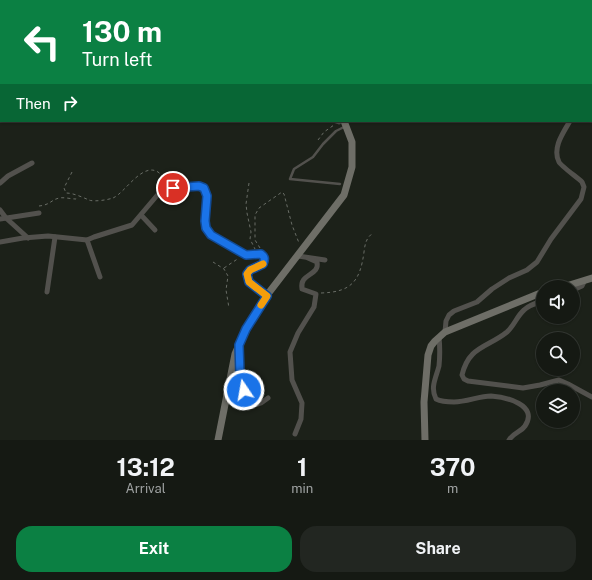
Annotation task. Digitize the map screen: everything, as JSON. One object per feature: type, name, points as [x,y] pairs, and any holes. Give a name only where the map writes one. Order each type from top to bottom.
[{"type":"main road","points":[[218,440],[235,354],[246,329],[267,296],[344,195],[352,167],[352,142],[341,123]]},
{"type":"main road","points":[[580,283],[592,278]]},
{"type":"main road","points":[[426,440],[424,402],[428,355],[431,346],[438,337],[445,332],[536,295]]},
{"type":"street","points":[[445,332],[446,321],[449,315],[454,311],[478,302],[492,289],[527,270],[537,262],[551,239],[581,199],[584,187],[582,182],[559,162],[556,150],[560,137],[569,122]]},
{"type":"street","points":[[0,183],[8,176],[32,163]]},
{"type":"street","points":[[0,242],[28,238],[55,237],[87,240],[132,225],[160,192],[167,188],[199,186],[204,188],[207,196],[205,221],[206,228],[211,235],[245,254],[263,255],[265,260],[263,264],[250,270],[247,274],[249,282],[267,296]]},
{"type":"street","points":[[0,210],[6,218],[28,238]]},
{"type":"street","points":[[0,218],[39,213]]},
{"type":"street","points":[[141,215],[155,230]]},
{"type":"street","points":[[47,292],[55,237]]},
{"type":"street","points":[[87,240],[100,277]]},
{"type":"street","points":[[298,256],[325,260]]},
{"type":"street","points":[[295,434],[301,419],[302,403],[292,380],[290,352],[298,333],[314,307],[316,294],[302,289],[301,284],[304,279],[316,270],[318,266],[318,262],[308,258]]},
{"type":"street","points":[[580,287],[584,282]]},
{"type":"street","points":[[536,303],[528,306],[522,311],[508,331],[474,351],[468,359],[462,375],[464,379],[468,381],[523,388],[559,380],[592,397]]},
{"type":"street","points":[[438,337],[440,349],[439,366],[434,381],[433,393],[436,399],[443,402],[456,402],[491,396],[520,403],[528,412],[527,419],[524,427],[512,434],[509,440]]},
{"type":"street","points":[[239,345],[240,375],[244,390],[252,406],[261,403],[268,398]]},
{"type":"lane","points":[[340,184],[290,179],[294,169],[313,157],[336,131],[341,123]]},
{"type":"path","points":[[318,140],[324,132],[341,123]]},
{"type":"path","points":[[72,172],[64,188],[66,193],[83,197],[90,201],[113,198],[137,177],[150,170],[158,172],[173,188]]},
{"type":"path","points":[[249,183],[246,204],[251,232],[250,239],[256,250],[263,255]]},
{"type":"path","points":[[263,255],[260,246],[255,240],[255,215],[259,208],[282,192],[284,194],[297,240],[303,250]]},
{"type":"path","points":[[39,206],[50,204],[59,198],[78,197]]},
{"type":"path","points":[[316,294],[337,292],[352,285],[360,270],[367,240],[373,233]]},
{"type":"path","points":[[224,269],[245,254]]},
{"type":"path","points":[[213,262],[224,269],[228,276],[226,290],[229,308]]},
{"type":"slow traffic","points":[[261,305],[267,296],[249,282],[247,274],[250,270],[263,264]]},
{"type":"route","points":[[173,188],[199,186],[204,188],[207,192],[206,228],[211,235],[246,255],[256,253],[264,256],[265,260],[263,264],[250,270],[247,274],[249,282],[267,296],[246,329],[239,345],[240,375],[244,390]]}]
